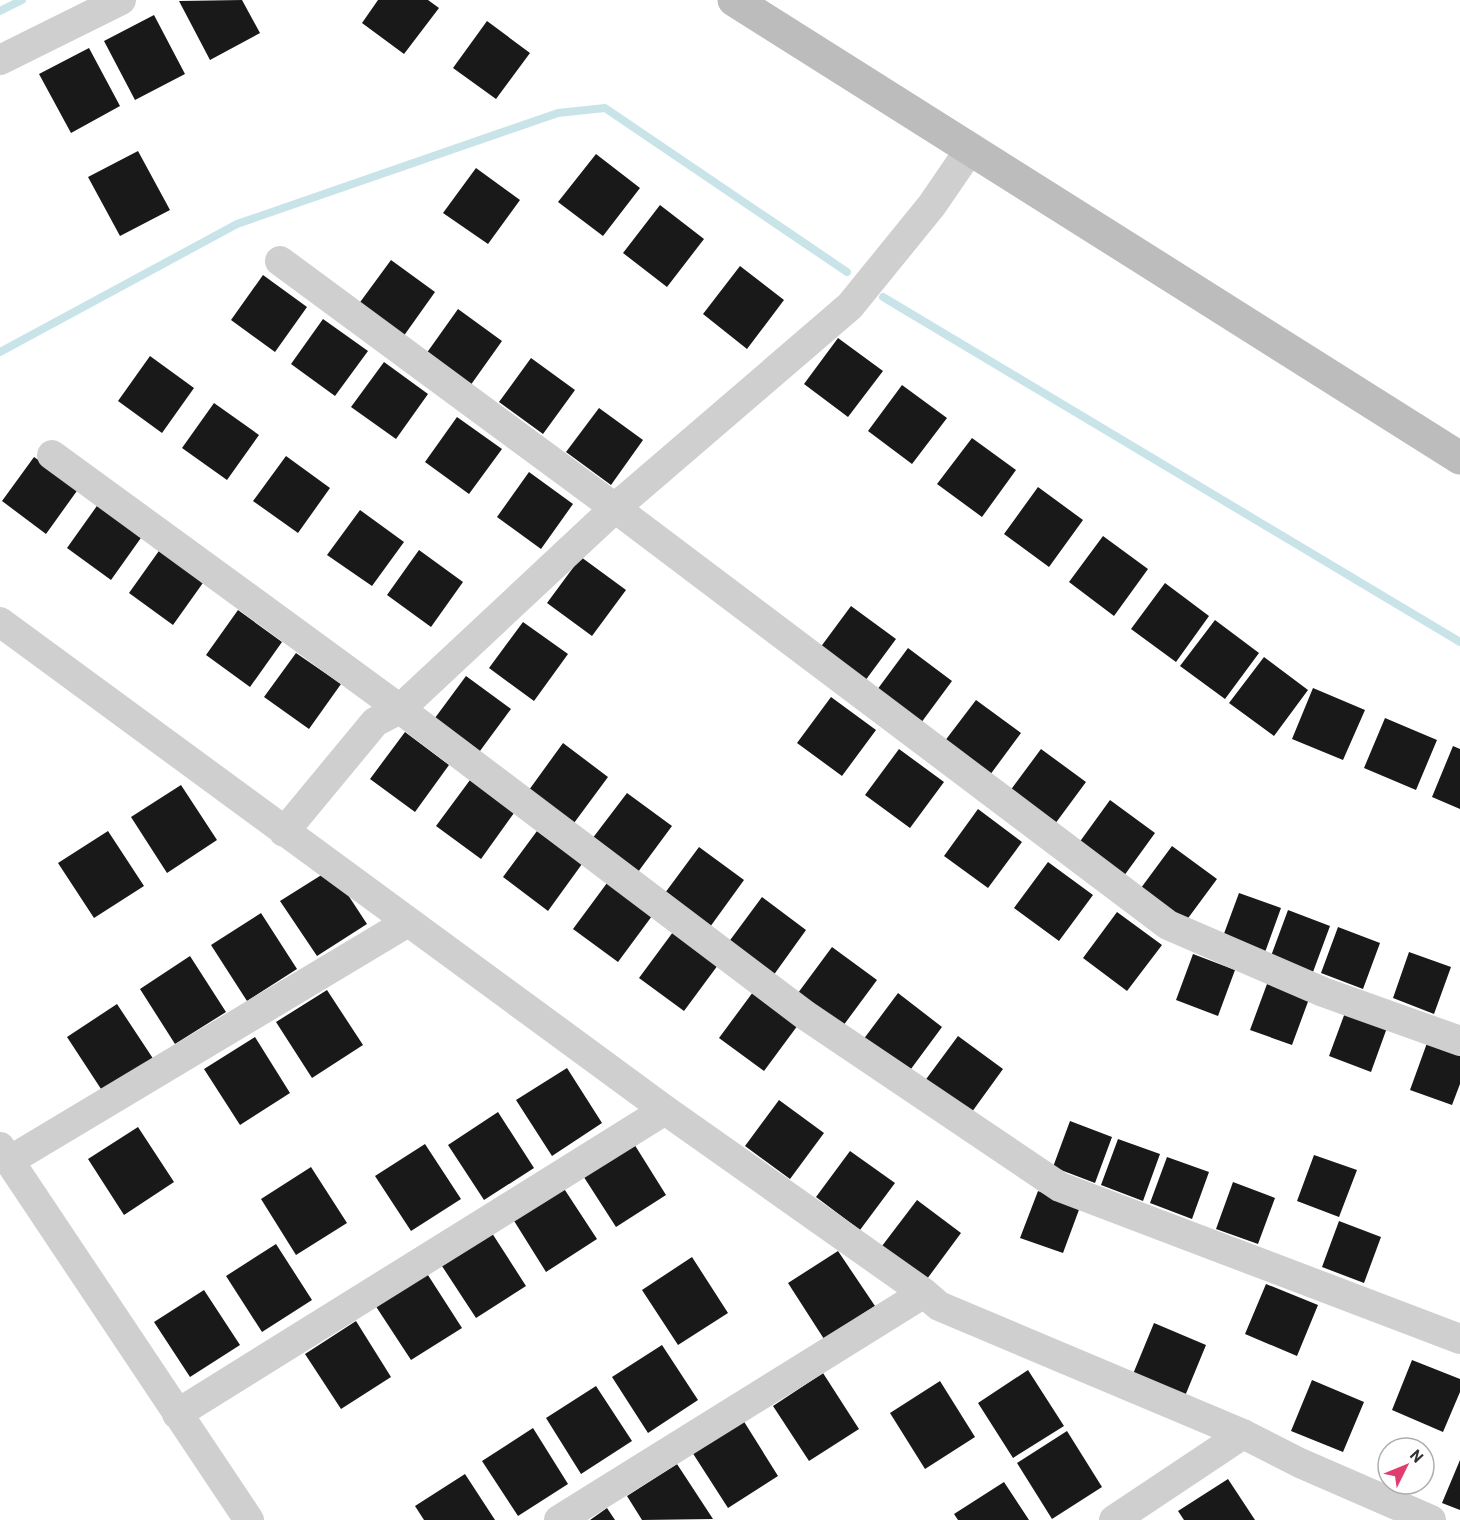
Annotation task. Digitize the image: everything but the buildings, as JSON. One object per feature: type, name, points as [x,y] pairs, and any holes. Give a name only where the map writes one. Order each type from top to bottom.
[{"type":"main road","points":[[734,0],[1460,458]]},
{"type":"street","points":[[0,60],[121,0]]},
{"type":"street","points":[[284,832],[375,722],[400,709],[615,508],[850,306],[932,205],[971,148]]},
{"type":"street","points":[[280,261],[615,508],[1168,926],[1323,992],[1460,1041]]},
{"type":"street","points":[[52,455],[400,709],[805,1015],[1060,1187],[1460,1339]]},
{"type":"street","points":[[0,622],[665,1110],[924,1293],[939,1306],[1243,1434],[1431,1520]]},
{"type":"street","points":[[249,1520],[5,1154],[408,922]]},
{"type":"street","points":[[177,1413],[665,1110]]},
{"type":"street","points":[[559,1520],[924,1293]]},
{"type":"street","points":[[1114,1520],[1243,1434]]},
{"type":"waterway","points":[[0,11],[22,0]]},
{"type":"waterway","points":[[0,352],[237,224],[558,113],[605,108],[847,272]]},
{"type":"waterway","points":[[883,297],[1460,642]]}]
